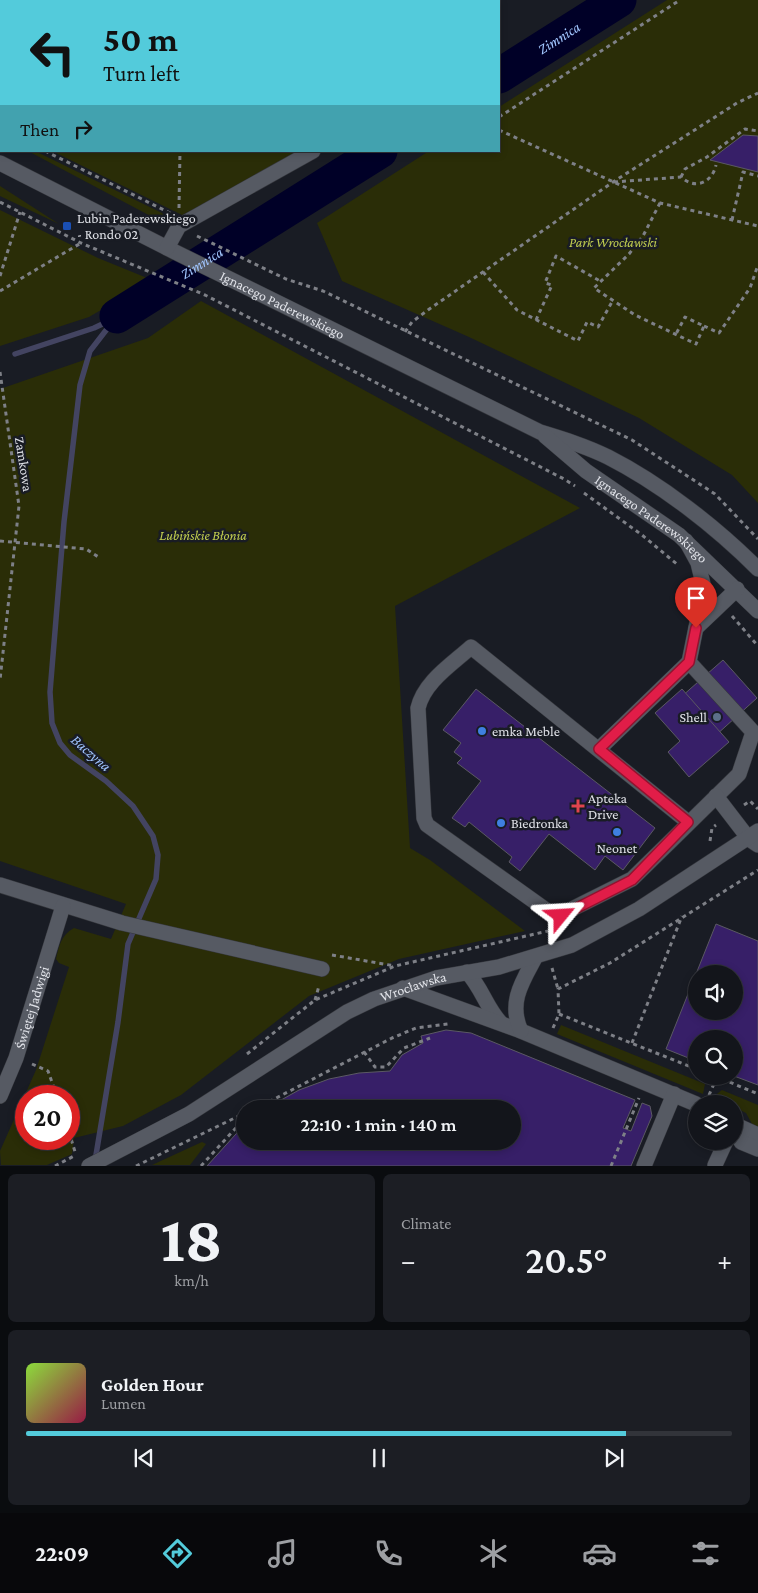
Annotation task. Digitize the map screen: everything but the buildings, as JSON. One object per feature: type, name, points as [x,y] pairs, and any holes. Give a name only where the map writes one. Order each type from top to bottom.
[{"type":"street","points":[[171,250],[179,226],[311,152]]},
{"type":"street","name":"Ignacego Paderewskiego","points":[[0,163],[171,250],[540,432],[580,445],[609,458],[677,500],[728,540],[758,569]]},
{"type":"street","name":"Ignacego Paderewskiego","points":[[540,432],[586,471],[629,498],[686,541],[758,611]]},
{"type":"street","points":[[599,749],[689,662],[704,588],[698,563],[686,541]]},
{"type":"street","points":[[696,628],[737,589]]},
{"type":"street","points":[[688,822],[470,647],[428,686],[420,698],[418,708],[424,818],[427,825],[556,917],[632,880],[688,822],[739,774],[754,732],[689,662]]},
{"type":"street","points":[[716,796],[756,838]]},
{"type":"street","name":"Wrocławska","points":[[90,1166],[189,1114],[347,1012],[403,988],[436,978],[535,958],[572,945],[639,909],[756,838]]},
{"type":"street","points":[[0,885],[63,906],[160,933],[322,969]]},
{"type":"street","name":"Świętej Jadwigi","points":[[0,1096],[16,1058],[63,906]]},
{"type":"street","points":[[521,1031],[515,1019],[515,1002],[535,958]]},
{"type":"street","points":[[468,972],[478,983],[490,1012],[501,1023]]},
{"type":"street","points":[[403,988],[501,1023],[688,1100]]},
{"type":"street","points":[[644,1166],[674,1094]]},
{"type":"street","points":[[743,1128],[758,1134]]},
{"type":"street","points":[[743,1143],[758,1149]]},
{"type":"street","points":[[715,1165],[722,1150]]},
{"type":"path","points":[[500,116],[680,0]]},
{"type":"path","points":[[406,332],[412,322],[613,182],[737,103],[758,93]]},
{"type":"path","points":[[681,177],[685,169],[707,157],[745,129],[758,131]]},
{"type":"path","points":[[500,130],[660,203],[758,226]]},
{"type":"path","points":[[179,226],[180,152]]},
{"type":"path","points":[[52,153],[168,211],[179,226]]},
{"type":"path","points":[[613,182],[681,177],[687,182],[696,184],[708,181],[714,176],[716,165]]},
{"type":"path","points":[[732,220],[743,172],[758,176]]},
{"type":"path","points":[[0,202],[81,243],[149,270],[204,295],[564,479],[642,535],[704,588]]},
{"type":"path","points":[[660,203],[638,242],[594,288],[635,315],[696,344],[704,326]]},
{"type":"path","points":[[0,276],[20,212]]},
{"type":"path","points":[[202,238],[286,279],[323,291],[632,440],[716,494],[758,539]]},
{"type":"path","points":[[0,291],[81,243]]},
{"type":"path","points":[[536,320],[552,285],[545,283],[556,256],[600,282]]},
{"type":"path","points":[[676,334],[685,317],[719,333],[750,288],[758,265]]},
{"type":"path","points":[[483,272],[518,310],[578,341],[587,322],[598,327],[613,300]]},
{"type":"path","name":"Zamkowa","points":[[0,372],[19,506],[0,680]]},
{"type":"path","points":[[0,410],[3,402]]},
{"type":"path","points":[[0,541],[86,549],[100,558]]},
{"type":"path","points":[[722,604],[758,646]]},
{"type":"path","points":[[688,1066],[559,1014],[558,989],[610,964],[682,916],[758,870]]},
{"type":"path","points":[[632,1043],[682,916]]},
{"type":"path","points":[[315,1000],[326,954],[396,966]]},
{"type":"path","points":[[271,1100],[303,1082],[416,1028],[450,1024]]},
{"type":"path","points":[[364,1052],[375,1067],[386,1067],[404,1048],[430,1038]]},
{"type":"path","points":[[16,1058],[48,1071],[53,1085]]},
{"type":"path","points":[[736,1085],[758,1094]]},
{"type":"path","points":[[631,1094],[667,1109]]},
{"type":"path","points":[[611,1166],[640,1098]]},
{"type":"path","points":[[136,1166],[236,1117]]},
{"type":"path","points":[[200,1166],[236,1128]]},
{"type":"path","points":[[55,1166],[77,1155],[75,1150]]},
{"type":"green space","name":"Park Wrocławski","points":[[667,0],[758,0],[758,503],[732,475],[639,418],[469,337],[342,281],[317,223],[427,152],[500,152],[500,106]]},
{"type":"green space","points":[[30,152],[37,152],[162,213],[169,221],[158,220]]},
{"type":"green space","points":[[54,152],[303,152],[182,215]]},
{"type":"green space","points":[[0,186],[59,224],[0,196]]},
{"type":"green space","points":[[0,210],[98,258],[152,280],[89,317],[0,346]]},
{"type":"green space","name":"Lubińskie Błonia","points":[[201,301],[580,508],[395,606],[410,848],[430,860],[525,931],[399,959],[309,996],[181,1095],[123,1126],[80,1137],[80,1085],[29,1085],[36,1070],[69,967],[59,963],[56,959],[61,941],[74,928],[111,939],[126,904],[0,861],[0,389],[148,338]]},
{"type":"green space","points":[[561,1025],[688,1077],[688,1085],[705,1085],[703,1094],[557,1034]]},
{"type":"green space","points":[[722,1090],[734,1095],[717,1095]]},
{"type":"green space","points":[[743,1099],[758,1105],[758,1129],[752,1124],[746,1113],[743,1112]]},
{"type":"green space","name":"Lubińskie Błonia","points":[[15,1117],[15,1150],[72,1150],[72,1154],[47,1165],[1,1165],[0,1151]]},
{"type":"green space","points":[[202,1142],[206,1144],[190,1165],[152,1165]]},
{"type":"waterway","name":"Zimnica","points":[[500,75],[619,0]]},
{"type":"waterway","name":"Zimnica","points":[[117,316],[378,152]]},
{"type":"waterway","name":"Baczyna","points":[[95,1161],[118,1022],[128,944],[156,879],[158,855],[153,836],[133,806],[106,781],[70,755],[60,743],[52,723],[50,692],[64,522],[80,385],[90,351],[117,316]]},
{"type":"waterway","name":"Zimnica","points":[[15,354],[94,328],[113,319]]},
{"type":"place","name":"Lubin Paderewskiego - Rondo 02","points":[[67,226]]},
{"type":"place","name":"Shell","points":[[717,717]]},
{"type":"place","name":"emka Meble","points":[[482,731]]},
{"type":"place","name":"Apteka Drive","points":[[578,806]]},
{"type":"place","name":"Biedronka","points":[[501,823]]},
{"type":"place","name":"Neonet","points":[[617,832]]},
{"type":"route","points":[[561,916],[632,880],[688,822],[599,749],[689,662],[696,628]]}]
